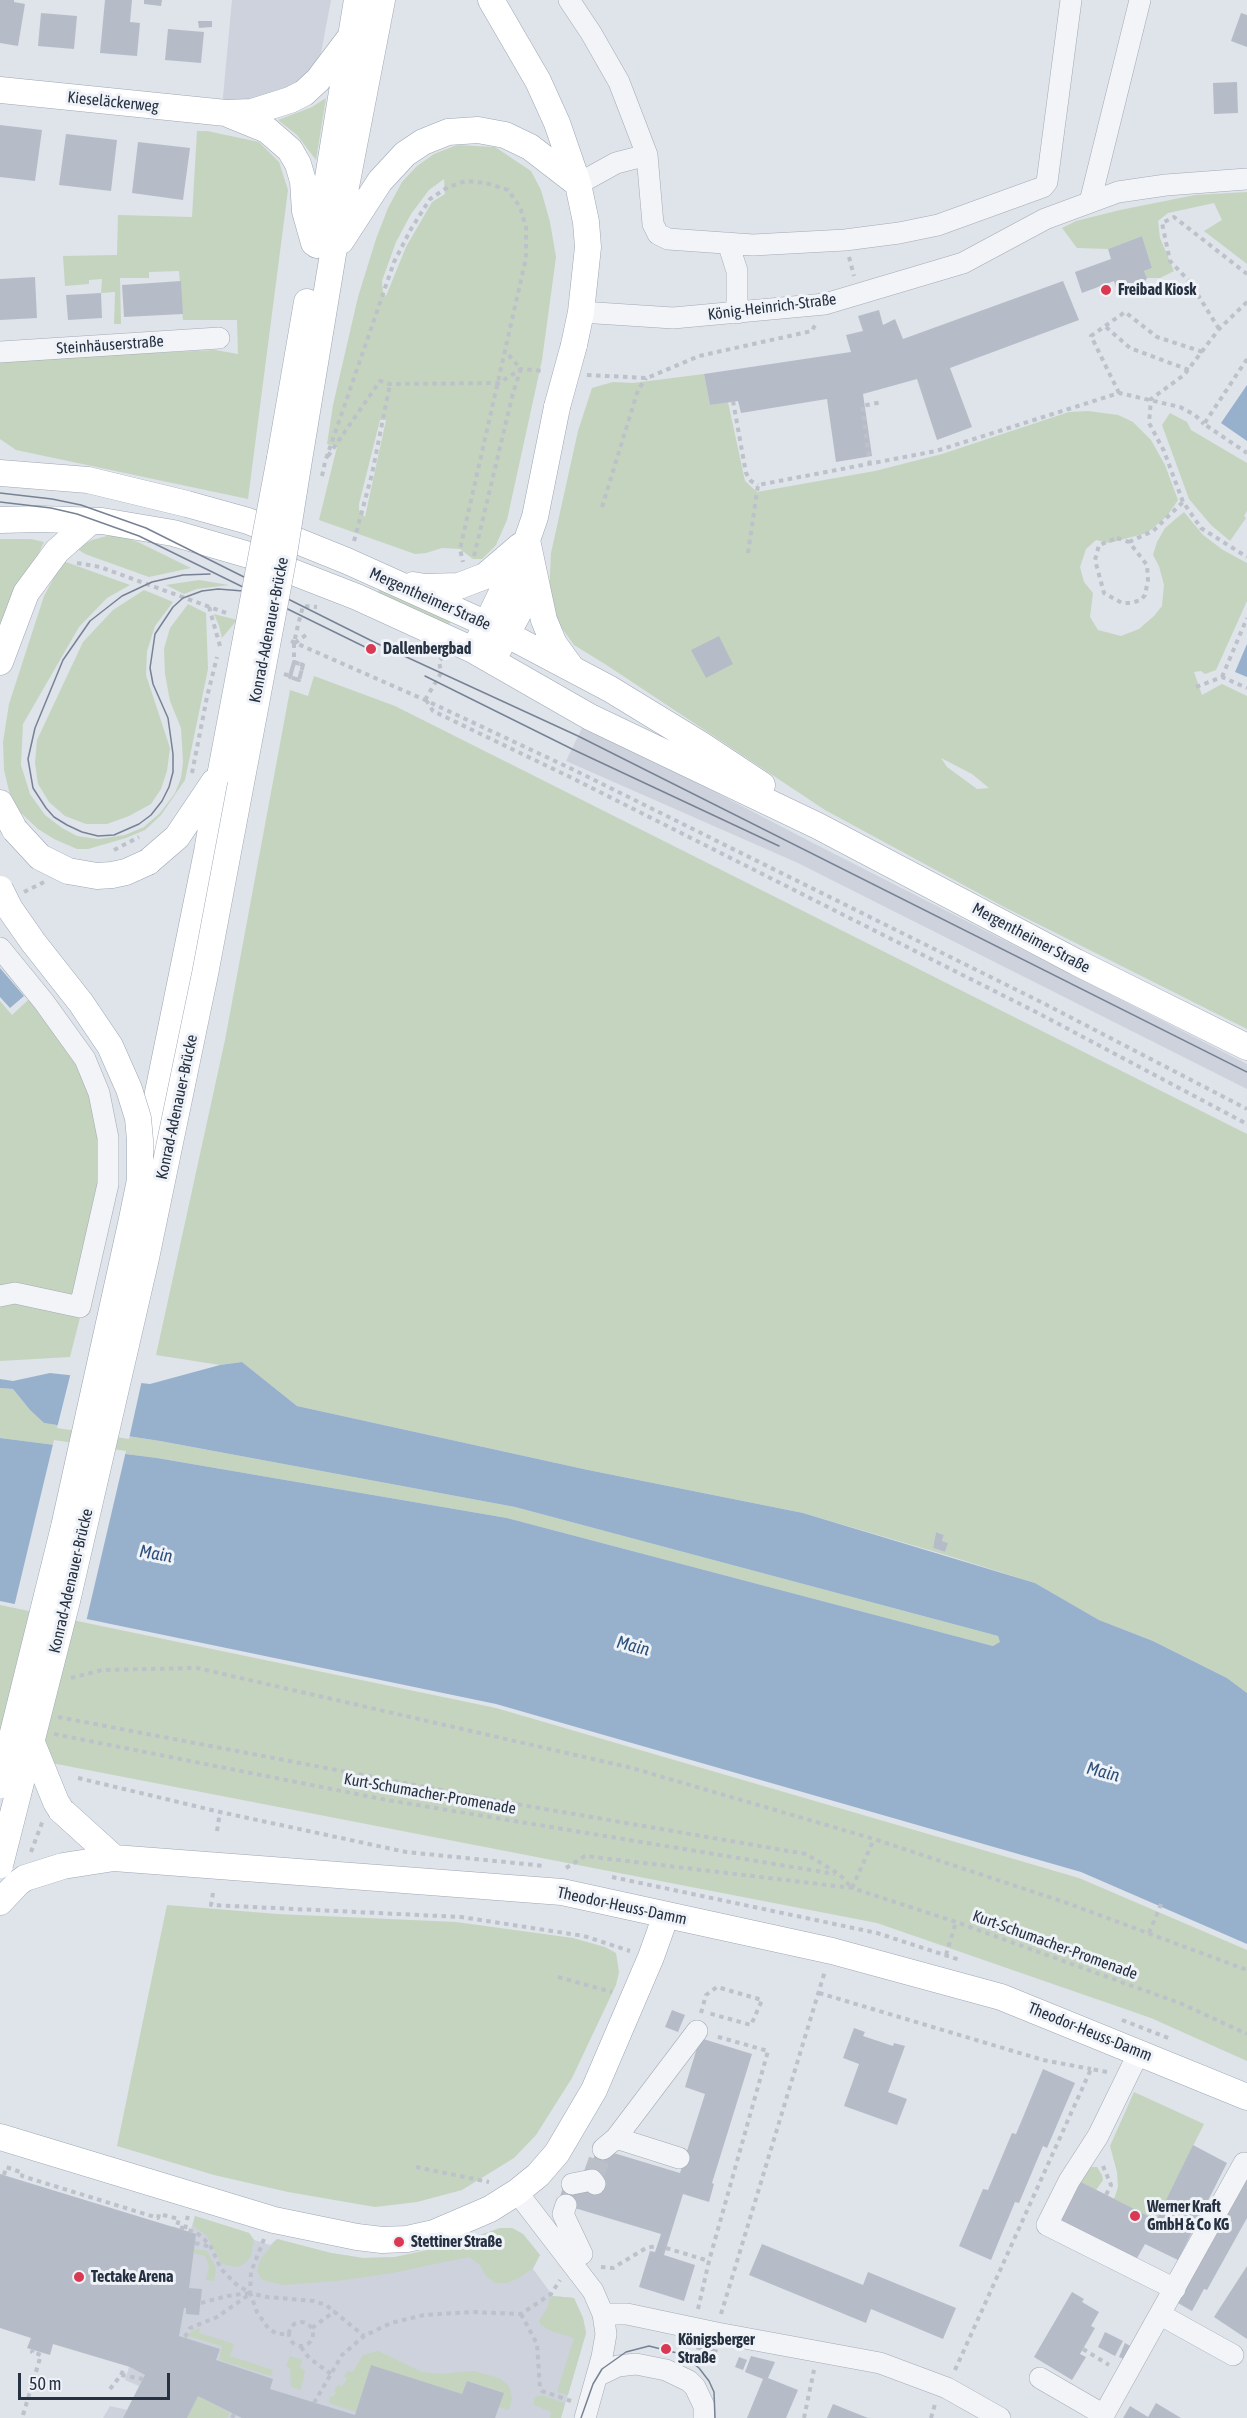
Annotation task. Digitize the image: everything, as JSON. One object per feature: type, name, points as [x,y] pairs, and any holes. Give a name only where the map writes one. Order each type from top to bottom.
[{"type":"main road","points":[[140,1180],[207,852],[221,771],[289,462],[324,253],[357,0]]},
{"type":"main road","points":[[324,253],[381,0]]},
{"type":"main road","points":[[483,656],[497,629],[540,494],[557,407],[581,312],[588,248],[586,222],[578,184],[557,123],[538,81],[490,0]]},
{"type":"main road","points":[[226,113],[252,112],[304,93],[318,80],[352,34]]},
{"type":"main road","name":"Kieseläckerweg","points":[[0,90],[226,113]]},
{"type":"main road","points":[[226,113],[267,130],[290,150],[298,164],[303,181],[305,211],[324,253]]},
{"type":"main road","points":[[324,253],[380,181],[405,154],[423,142],[448,132],[478,130],[505,135],[530,147],[578,184]]},
{"type":"main road","name":"Konrad-Adenauer-Brücke","points":[[23,1739],[136,1303],[203,986],[283,560],[289,462]]},
{"type":"main road","name":"Mergentheimer Straße","points":[[4,470],[88,480],[187,504],[248,521],[347,561],[497,629],[610,689],[700,744],[818,826]]},
{"type":"main road","name":"Mergentheimer Straße","points":[[0,520],[91,521],[173,533],[249,555],[357,597],[483,656],[590,717],[818,826],[1076,962],[1247,1047]]},
{"type":"main road","points":[[0,662],[26,593],[57,551],[91,521]]},
{"type":"main road","points":[[382,577],[425,587],[459,586],[485,576],[527,540]]},
{"type":"main road","points":[[527,540],[544,620],[554,644],[572,668]]},
{"type":"main road","points":[[0,803],[15,830],[40,857],[68,871],[97,876],[126,872],[148,862],[177,837],[221,771]]},
{"type":"main road","points":[[8,891],[10,909],[81,1003],[118,1062],[138,1118],[140,1180]]},
{"type":"main road","name":"Konrad-Adenauer-Brücke","points":[[23,1739],[64,1527],[140,1180]]},
{"type":"main road","points":[[0,1785],[23,1739]]},
{"type":"main road","points":[[23,1739],[56,1802],[52,1814],[114,1858]]},
{"type":"main road","points":[[0,1865],[23,1739]]},
{"type":"main road","name":"Theodor-Heuss-Damm","points":[[25,1878],[63,1866],[114,1858],[562,1892],[832,1951],[1002,1997],[1247,2097]]},
{"type":"main road","points":[[0,1902],[25,1878]]},
{"type":"main road","points":[[0,2137],[264,2217],[357,2237],[382,2240],[407,2239],[434,2233],[463,2222],[511,2196],[538,2175],[557,2153],[594,2090],[651,1957],[666,1915]]},
{"type":"street","points":[[569,0],[619,82],[647,155],[653,224],[658,234],[668,239],[785,244],[845,240],[938,225],[1043,187],[1047,182],[1071,0]]},
{"type":"street","points":[[1090,201],[1140,0]]},
{"type":"street","points":[[578,184],[616,163],[647,155]]},
{"type":"street","name":"König-Heinrich-Straße","points":[[581,312],[673,318],[737,314],[825,304],[963,263],[1045,219],[1118,192],[1166,185],[1247,179]]},
{"type":"street","points":[[1023,195],[1045,219]]},
{"type":"street","points":[[728,243],[738,271],[737,314]]},
{"type":"street","name":"Steinhäuserstraße","points":[[0,352],[219,338]]},
{"type":"street","points":[[0,948],[44,1002],[85,1059],[99,1093],[108,1138],[108,1184],[80,1307],[15,1293],[0,1296]]},
{"type":"street","points":[[679,2158],[609,2144],[699,2021]]},
{"type":"street","points":[[1139,2052],[1098,2136],[1069,2181],[1047,2224],[1175,2289]]},
{"type":"street","points":[[1040,2378],[1103,2417],[1244,2163]]},
{"type":"street","points":[[572,2184],[592,2180],[595,2184]]},
{"type":"street","points":[[511,2196],[592,2290],[603,2314],[606,2334],[585,2418]]},
{"type":"street","points":[[566,2205],[563,2214],[582,2253]]},
{"type":"street","points":[[603,2314],[627,2314],[880,2363],[947,2388],[1000,2418]]},
{"type":"street","points":[[1161,2315],[1233,2355]]},
{"type":"street","points":[[597,2376],[618,2366],[636,2364],[666,2370],[689,2381],[695,2387],[704,2406],[704,2418]]},
{"type":"path","points":[[322,476],[394,262],[430,200],[448,187],[466,181],[486,183],[508,190],[520,207],[526,226],[526,258],[460,549],[465,569],[473,559],[513,393],[521,369]]},
{"type":"path","points":[[1219,329],[1190,282],[1170,261],[1162,223],[1174,216],[1247,274]]},
{"type":"path","points":[[1247,302],[1219,329],[1189,370],[1151,399],[1149,423],[1164,450],[1183,502],[1201,528],[1247,557]]},
{"type":"path","points":[[586,374],[647,378],[699,356],[812,331],[825,304]]},
{"type":"path","points":[[1119,393],[1091,336],[1125,312],[1156,337],[1203,352]]},
{"type":"path","points":[[1106,327],[1130,348],[1189,370]]},
{"type":"path","points":[[506,351],[521,369]]},
{"type":"path","points":[[1204,424],[1247,359]]},
{"type":"path","points":[[325,462],[380,381],[390,384],[499,383],[521,369],[555,372]]},
{"type":"path","points":[[602,507],[638,390],[647,378]]},
{"type":"path","points":[[347,561],[372,474],[390,384]]},
{"type":"path","points":[[733,401],[746,473],[751,481],[758,485],[936,451],[1119,393],[1180,407],[1247,453]]},
{"type":"path","points":[[870,465],[862,406],[882,402]]},
{"type":"path","points":[[748,554],[758,485]]},
{"type":"path","points":[[1129,542],[1147,565],[1148,580],[1145,595],[1141,600],[1122,603],[1104,593],[1104,581],[1095,560],[1099,545],[1117,538],[1129,542],[1154,531],[1183,502]]},
{"type":"path","points":[[57,551],[66,561],[100,567],[231,615]]},
{"type":"path","points":[[290,676],[294,662],[303,665],[299,680],[290,677],[294,662],[303,665],[299,680],[290,677],[294,663],[294,653],[294,643],[303,606],[316,607]]},
{"type":"path","points":[[190,781],[220,646],[209,608]]},
{"type":"path","points":[[1222,677],[1247,618]]},
{"type":"path","points":[[294,643],[306,635]]},
{"type":"path","points":[[294,643],[425,700],[574,770],[1020,991],[1247,1109]]},
{"type":"path","points":[[425,700],[429,688],[441,673],[439,661],[443,655]]},
{"type":"path","points":[[1196,687],[1222,677],[1247,688]]},
{"type":"path","points":[[425,700],[433,711],[580,782],[1005,996],[1247,1124]]},
{"type":"path","points":[[112,851],[148,832]]},
{"type":"path","points":[[8,891],[36,887],[51,878]]},
{"type":"path","points":[[61,1681],[102,1670],[197,1668],[632,1768],[874,1839],[1067,1903],[1247,1970]]},
{"type":"path","points":[[46,1715],[510,1803],[806,1854],[839,1874]]},
{"type":"path","name":"Kurt-Schumacher-Promenade","points":[[23,1739],[839,1874],[852,1888]]},
{"type":"path","points":[[78,1778],[220,1812],[217,1831]]},
{"type":"path","name":"Kurt-Schumacher-Promenade","points":[[220,1812],[406,1852],[566,1868],[585,1856],[852,1888],[956,1922],[1182,2004],[1247,2034]]},
{"type":"path","points":[[25,1878],[23,1873],[52,1814]]},
{"type":"path","points":[[852,1888],[874,1839]]},
{"type":"path","points":[[213,1893],[211,1905],[461,1917],[584,1936],[651,1957]]},
{"type":"path","points":[[1149,1934],[1162,1902]]},
{"type":"path","points":[[946,1955],[956,1922]]},
{"type":"path","points":[[717,2333],[832,1951]]},
{"type":"path","points":[[558,1977],[633,1998]]},
{"type":"path","points":[[717,1987],[762,2000],[751,2025],[699,2021],[706,1995],[717,1987]]},
{"type":"path","points":[[819,1993],[1044,2060],[1091,2068]]},
{"type":"path","points":[[694,2328],[709,2262],[768,2051],[699,2021]]},
{"type":"path","points":[[4,2175],[6,2167],[23,2173],[22,2176],[158,2218],[159,2214],[179,2219],[177,2226],[186,2227],[197,2233],[211,2247],[221,2269],[236,2284],[250,2293],[267,2297],[314,2301],[335,2310],[364,2336]]},
{"type":"path","points":[[416,2167],[494,2183],[511,2196]]},
{"type":"path","points":[[35,2180],[38,2170]]},
{"type":"path","points":[[1106,2172],[1111,2185],[1106,2195]]},
{"type":"path","points":[[262,2242],[251,2272],[250,2293],[257,2312],[268,2328],[277,2334],[288,2334]]},
{"type":"path","points":[[195,2243],[211,2247]]},
{"type":"path","points":[[582,2253],[596,2265],[613,2268],[646,2248],[657,2246],[649,2243]]},
{"type":"path","points":[[666,2248],[709,2262]]},
{"type":"path","points":[[201,2303],[250,2293]]},
{"type":"path","points":[[185,2337],[190,2328],[217,2317],[250,2293]]},
{"type":"path","points":[[314,2403],[342,2355],[364,2336],[391,2323],[424,2315],[504,2312],[521,2314],[551,2294]]},
{"type":"path","points":[[312,2328],[335,2310]]},
{"type":"path","points":[[521,2314],[537,2344],[540,2388],[542,2391],[567,2400]]},
{"type":"path","points":[[312,2328],[306,2323],[298,2322],[291,2326],[288,2334],[291,2341],[301,2347],[309,2358],[331,2374]]},
{"type":"path","points":[[301,2347],[312,2340],[312,2328]]},
{"type":"path","points":[[1083,2349],[1125,2375]]},
{"type":"path","points":[[22,2415],[41,2355],[32,2352],[33,2350]]},
{"type":"path","points":[[804,2418],[818,2352]]},
{"type":"path","points":[[110,2389],[125,2367]]},
{"type":"path","points":[[121,2375],[143,2379]]},
{"type":"shaded area","points":[[232,0],[331,0],[321,53],[309,73],[293,86],[258,101],[222,108]]},
{"type":"shaded area","points":[[584,724],[1247,1064],[1247,1089],[798,863],[566,761]]},
{"type":"shaded area","points":[[195,2216],[249,2233],[254,2240],[270,2245],[277,2239],[331,2253],[363,2258],[395,2257],[420,2253],[455,2244],[500,2228],[512,2228],[523,2234],[540,2255],[533,2269],[553,2296],[574,2298],[583,2318],[586,2333],[561,2418],[103,2418],[110,2406],[127,2410],[139,2386],[125,2380],[173,2226],[190,2232]]},
{"type":"green space","points":[[326,98],[316,160],[297,135],[278,120],[312,107]]},
{"type":"green space","points":[[197,131],[259,142],[279,162],[288,190],[248,499],[16,450],[0,439],[0,360],[215,350],[238,354],[237,320],[183,320],[179,271],[149,272],[149,278],[120,278],[121,324],[114,324],[115,292],[101,293],[102,279],[89,280],[89,284],[65,286],[63,256],[117,255],[118,215],[192,217]]},
{"type":"green space","points":[[457,145],[495,147],[531,171],[541,190],[556,257],[542,360],[507,520],[496,545],[482,559],[473,559],[460,549],[442,548],[415,554],[319,520],[337,447],[327,444],[333,405],[358,297],[376,239],[388,208],[402,182],[417,166],[434,154]],"holes":[[[444,179],[445,194],[432,202],[406,247],[386,296],[383,292],[382,281],[396,242],[411,214],[429,190]],[[380,420],[386,420],[365,517],[359,510],[359,504]]]},
{"type":"green space","points":[[1247,192],[1247,264],[1204,231],[1222,220],[1214,203],[1168,213],[1158,221],[1160,238],[1174,271],[1160,278],[1147,278],[1144,271],[1152,268],[1142,236],[1108,249],[1077,248],[1062,228],[1076,221],[1120,210],[1195,195]]},
{"type":"green space","points":[[704,374],[710,405],[728,402],[745,481],[757,492],[875,471],[942,454],[1069,412],[1088,411],[1118,415],[1133,422],[1151,440],[1165,465],[1178,500],[1167,516],[1147,533],[1109,543],[1096,540],[1086,549],[1080,567],[1084,582],[1093,593],[1090,617],[1098,630],[1121,636],[1139,629],[1162,606],[1164,585],[1159,566],[1153,555],[1165,528],[1184,512],[1203,535],[1223,550],[1247,563],[1247,601],[1216,670],[1205,674],[1201,671],[1194,672],[1202,695],[1222,684],[1247,696],[1247,1029],[1006,908],[825,810],[574,645],[556,620],[549,597],[551,553],[578,431],[592,388],[613,382],[633,383]],"holes":[[[941,758],[972,774],[989,788],[977,789],[947,767]]]},
{"type":"green space","points":[[1170,413],[1187,422],[1191,430],[1247,463],[1247,511],[1244,516],[1246,518],[1230,541],[1211,525],[1189,499],[1162,425]]},
{"type":"green space","points":[[107,536],[122,536],[191,568],[149,577],[85,554],[76,548]]},
{"type":"green space","points":[[0,539],[31,539],[44,542],[0,633]]},
{"type":"green space","points":[[63,561],[130,585],[107,598],[79,627],[23,724],[21,765],[30,794],[45,815],[77,836],[98,839],[125,835],[144,827],[160,813],[175,793],[181,778],[183,762],[181,728],[170,701],[165,674],[164,649],[170,628],[188,604],[206,613],[208,669],[185,780],[161,815],[145,830],[88,849],[77,849],[38,829],[21,813],[10,795],[4,770],[3,742],[9,704],[44,596]]},
{"type":"green space","points":[[199,580],[229,585],[197,589],[184,594],[166,585]]},
{"type":"green space","points":[[379,588],[452,619],[447,628],[378,594]]},
{"type":"green space","points":[[144,590],[173,602],[155,626],[147,651],[146,675],[170,748],[167,771],[161,789],[151,804],[129,816],[107,824],[86,824],[65,816],[49,802],[38,784],[35,763],[37,740],[83,642],[113,610]]},
{"type":"green space","points":[[214,614],[237,620],[222,638],[219,626]]},
{"type":"green space","points":[[314,676],[395,706],[1247,1134],[1247,1693],[1227,1678],[1153,1641],[1099,1620],[1035,1583],[946,1555],[803,1513],[588,1470],[297,1406],[242,1362],[220,1365],[156,1355],[225,1040],[290,690],[308,696]],"holes":[[[936,1532],[944,1535],[942,1541],[947,1543],[945,1552],[933,1548]]]},
{"type":"green space","points":[[39,990],[88,1057],[106,1215],[70,1357],[0,1361],[0,1001],[12,1015]]},
{"type":"green space","points":[[0,1388],[13,1389],[44,1423],[160,1441],[515,1507],[998,1636],[1001,1643],[993,1646],[507,1518],[157,1458],[0,1438]]},
{"type":"green space","points":[[0,1605],[496,1708],[1079,1878],[1247,1950],[1247,2061],[1151,2018],[877,1923],[0,1753]]},
{"type":"green space","points":[[167,1905],[277,1914],[456,1922],[573,1938],[605,1947],[616,1953],[619,1972],[616,1985],[572,2078],[536,2135],[514,2158],[462,2190],[417,2202],[375,2207],[288,2192],[214,2175],[117,2146]]},
{"type":"green space","points":[[1134,2092],[1204,2124],[1156,2220],[1114,2199],[1118,2187],[1117,2172],[1110,2146]]},
{"type":"green space","points":[[1090,2167],[1097,2167],[1102,2175],[1103,2180],[1096,2190],[1079,2181]]},
{"type":"green space","points":[[195,2216],[249,2233],[254,2240],[251,2256],[238,2267],[222,2264],[207,2236],[193,2226]]},
{"type":"green space","points":[[500,2228],[512,2228],[523,2234],[540,2255],[532,2269],[507,2283],[495,2283],[486,2276],[480,2265],[469,2257],[392,2273],[337,2281],[283,2285],[262,2280],[257,2271],[260,2260],[277,2239],[331,2253],[363,2258],[395,2257],[455,2244]]},
{"type":"green space","points":[[194,2249],[207,2251],[216,2268],[214,2281],[206,2280],[209,2266],[205,2256],[193,2253]]},
{"type":"green space","points":[[553,2296],[574,2298],[583,2318],[586,2333],[568,2395],[557,2392],[574,2338],[551,2331],[539,2321]]},
{"type":"green space","points":[[200,2328],[199,2333],[234,2344],[230,2356],[273,2370],[271,2376],[219,2360],[222,2346],[188,2336],[192,2331]]},
{"type":"green space","points":[[378,2351],[422,2372],[440,2374],[474,2371],[499,2378],[510,2389],[512,2398],[509,2410],[499,2407],[503,2392],[467,2381],[462,2394],[371,2366],[356,2412],[329,2403],[330,2396],[334,2397],[336,2392],[334,2391],[338,2385],[342,2386],[347,2379],[344,2376],[348,2371],[353,2372],[363,2355]]},
{"type":"green space","points":[[290,2356],[302,2360],[300,2367],[305,2371],[301,2390],[291,2387],[290,2368],[286,2366]]},
{"type":"green space","points":[[541,2395],[565,2403],[561,2418],[550,2418],[551,2412],[534,2405],[534,2398]]},
{"type":"green space","points":[[198,2396],[230,2413],[227,2418],[187,2418]]},
{"type":"water","points":[[1247,385],[1247,441],[1221,423]]},
{"type":"water","points":[[1247,644],[1247,677],[1235,672]]},
{"type":"water","points":[[0,968],[24,996],[10,1008],[0,997]]},
{"type":"water","name":"Main","points":[[242,1362],[297,1406],[588,1470],[803,1513],[1035,1583],[1099,1620],[1153,1641],[1227,1678],[1247,1693],[1247,1944],[1081,1872],[496,1704],[0,1601],[0,1438],[157,1458],[507,1518],[993,1646],[1000,1642],[998,1636],[515,1507],[160,1441],[44,1423],[13,1389],[0,1388],[0,1379],[13,1381],[50,1373],[150,1384],[220,1365]]},
{"type":"pier","points":[[71,1372],[142,1380],[129,1439],[57,1428]]},
{"type":"pier","points":[[54,1440],[126,1451],[86,1622],[14,1607]]},
{"type":"building","points":[[0,0],[14,0],[14,2],[25,4],[18,46],[0,43]]},
{"type":"building","points":[[105,0],[132,0],[130,22],[140,23],[137,56],[100,53]]},
{"type":"building","points":[[144,0],[162,0],[161,6],[144,4]]},
{"type":"building","points":[[41,13],[77,16],[74,49],[38,46]]},
{"type":"building","points":[[1241,13],[1247,15],[1247,47],[1231,41]]},
{"type":"building","points":[[198,21],[212,21],[212,27],[199,28]]},
{"type":"building","points":[[168,29],[204,32],[201,63],[165,60]]},
{"type":"building","points":[[1237,82],[1238,113],[1214,114],[1213,83]]},
{"type":"building","points":[[0,125],[42,130],[35,181],[0,177]]},
{"type":"building","points":[[66,134],[117,140],[111,191],[59,185]]},
{"type":"building","points":[[138,142],[190,148],[183,200],[132,193]]},
{"type":"building","points":[[1142,236],[1152,268],[1144,271],[1147,278],[1141,290],[1128,294],[1116,288],[1114,281],[1082,293],[1075,272],[1111,259],[1108,249]]},
{"type":"building","points":[[35,277],[37,318],[0,320],[0,279]]},
{"type":"building","points":[[181,281],[183,314],[124,317],[122,285]]},
{"type":"building","points":[[1063,281],[1079,320],[950,368],[972,427],[937,440],[917,379],[863,394],[872,456],[836,462],[827,399],[741,413],[738,401],[710,405],[704,374],[851,352],[846,335],[863,331],[858,316],[879,310],[883,325],[895,319],[903,339]]},
{"type":"building","points":[[101,293],[102,318],[68,320],[66,295]]},
{"type":"building","points":[[719,636],[733,664],[706,678],[691,650]]},
{"type":"building","points":[[936,1532],[944,1535],[942,1541],[948,1543],[945,1552],[933,1548]]},
{"type":"building","points":[[672,2010],[685,2015],[678,2032],[665,2027]]},
{"type":"building","points":[[854,2028],[865,2032],[863,2036],[893,2046],[894,2043],[905,2046],[888,2092],[907,2099],[897,2125],[844,2106],[859,2064],[843,2058]]},
{"type":"building","points":[[700,2038],[752,2054],[712,2183],[714,2184],[709,2202],[683,2194],[664,2255],[695,2265],[684,2301],[639,2287],[650,2251],[655,2252],[661,2234],[558,2203],[565,2181],[601,2193],[604,2184],[587,2178],[597,2148],[680,2173],[705,2094],[685,2087]]},
{"type":"building","points":[[1043,2069],[1075,2083],[1047,2148],[1043,2146],[1019,2203],[1015,2202],[991,2260],[959,2246],[983,2189],[988,2190],[1012,2133],[1016,2134]]},
{"type":"building","points":[[1193,2145],[1227,2163],[1178,2260],[1145,2244],[1136,2260],[1059,2221],[1079,2181],[1156,2220]]},
{"type":"building","points":[[1247,2173],[1247,2218],[1207,2290],[1204,2289],[1192,2311],[1176,2302]]},
{"type":"building","points":[[0,2174],[196,2234],[189,2288],[202,2289],[199,2315],[186,2314],[186,2308],[184,2308],[179,2336],[220,2349],[216,2360],[273,2379],[270,2389],[355,2415],[371,2365],[462,2394],[467,2381],[504,2393],[495,2418],[242,2418],[198,2396],[187,2418],[123,2418],[145,2375],[130,2367],[53,2344],[50,2355],[27,2348],[31,2338],[0,2328]]},
{"type":"building","points":[[762,2244],[863,2285],[868,2272],[956,2308],[943,2339],[871,2309],[866,2323],[749,2275]]},
{"type":"building","points":[[1247,2266],[1247,2339],[1214,2317]]},
{"type":"building","points":[[1072,2292],[1084,2299],[1082,2302],[1099,2312],[1091,2326],[1095,2328],[1080,2354],[1086,2357],[1072,2380],[1034,2357]]},
{"type":"building","points":[[1105,2332],[1123,2341],[1115,2356],[1098,2347]]},
{"type":"building","points":[[1125,2343],[1134,2348],[1128,2361],[1119,2357]]},
{"type":"building","points":[[697,2344],[718,2350],[716,2355],[696,2349]]},
{"type":"building","points":[[751,2356],[775,2362],[768,2378],[798,2390],[786,2418],[747,2418],[763,2379],[745,2372]]},
{"type":"building","points":[[739,2357],[747,2360],[743,2370],[735,2367]]},
{"type":"building","points":[[1156,2403],[1181,2418],[1123,2418],[1130,2406],[1148,2417]]},
{"type":"building","points":[[833,2404],[868,2418],[827,2418]]},
{"type":"tunnel","points":[[592,2180],[603,2149]]},
{"type":"tram line","points":[[0,493],[81,505],[146,528],[376,643],[578,736],[1247,1072]]},
{"type":"tram line","points":[[0,502],[51,508],[77,514],[139,536],[365,647]]},
{"type":"tram line","points":[[210,574],[183,575],[152,582],[122,596],[90,621],[63,660],[35,728],[28,759],[33,788],[54,817],[67,825],[98,836],[114,835],[139,824],[151,815],[162,801],[173,772],[173,754],[168,718],[153,684],[150,668],[155,634],[173,607],[183,598],[202,591],[218,589],[243,591]]},
{"type":"tram line","points":[[425,676],[572,749],[779,846]]},
{"type":"tram line","points":[[581,2418],[593,2384],[602,2369],[626,2352],[649,2346],[681,2354],[699,2368],[714,2392],[715,2418]]},
{"type":"place","name":"Freibad Kiosk","points":[[1106,290]]},
{"type":"place","name":"Dallenbergbad","points":[[371,649]]},
{"type":"place","name":"Werner Kraft GmbH & Co KG","points":[[1135,2216]]},
{"type":"place","name":"Stettiner Straße","points":[[399,2242]]},
{"type":"place","name":"Tectake Arena","points":[[79,2277]]},
{"type":"place","name":"Königsberger Straße","points":[[666,2349]]}]
